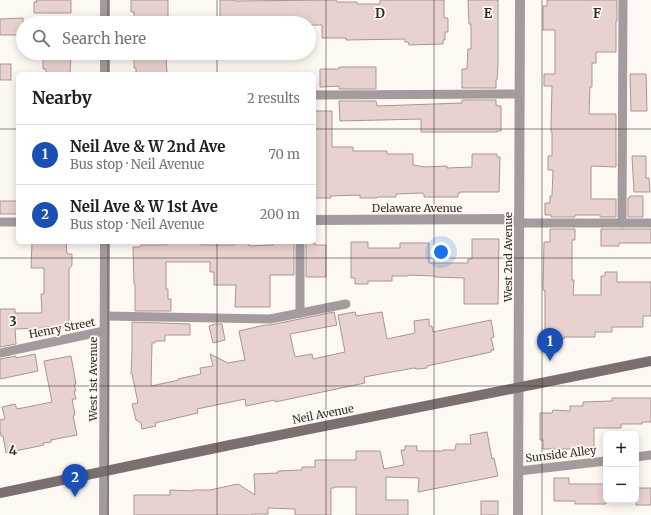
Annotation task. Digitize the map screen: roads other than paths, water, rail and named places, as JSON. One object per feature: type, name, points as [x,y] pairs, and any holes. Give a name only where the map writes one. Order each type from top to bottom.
[{"type":"street","points":[[105,0],[105,16]]},
{"type":"street","name":"West 2nd Avenue","points":[[518,515],[520,0]]},
{"type":"street","points":[[105,60],[105,72]]},
{"type":"street","name":"Delaware Avenue","points":[[316,220],[503,219],[520,223]]},
{"type":"street","name":"West 1st Avenue","points":[[104,515],[105,244]]},
{"type":"street","name":"Neil Avenue","points":[[0,493],[237,443],[651,361]]},
{"type":"lane","points":[[622,223],[623,0]]},
{"type":"lane","points":[[316,95],[520,94]]},
{"type":"lane","points":[[0,222],[16,222]]},
{"type":"lane","points":[[520,223],[651,223]]},
{"type":"lane","points":[[300,244],[300,313]]},
{"type":"lane","points":[[105,316],[270,319],[346,304]]},
{"type":"lane","name":"Henry Street","points":[[0,352],[104,331]]},
{"type":"lane","points":[[639,457],[651,455]]},
{"type":"lane","name":"Sunside Alley","points":[[519,471],[603,461]]},
{"type":"place","name":"Neil Ave & W 2nd Ave","points":[[550,361]]},
{"type":"place","name":"Neil Ave & W 1st Ave","points":[[75,497]]}]
